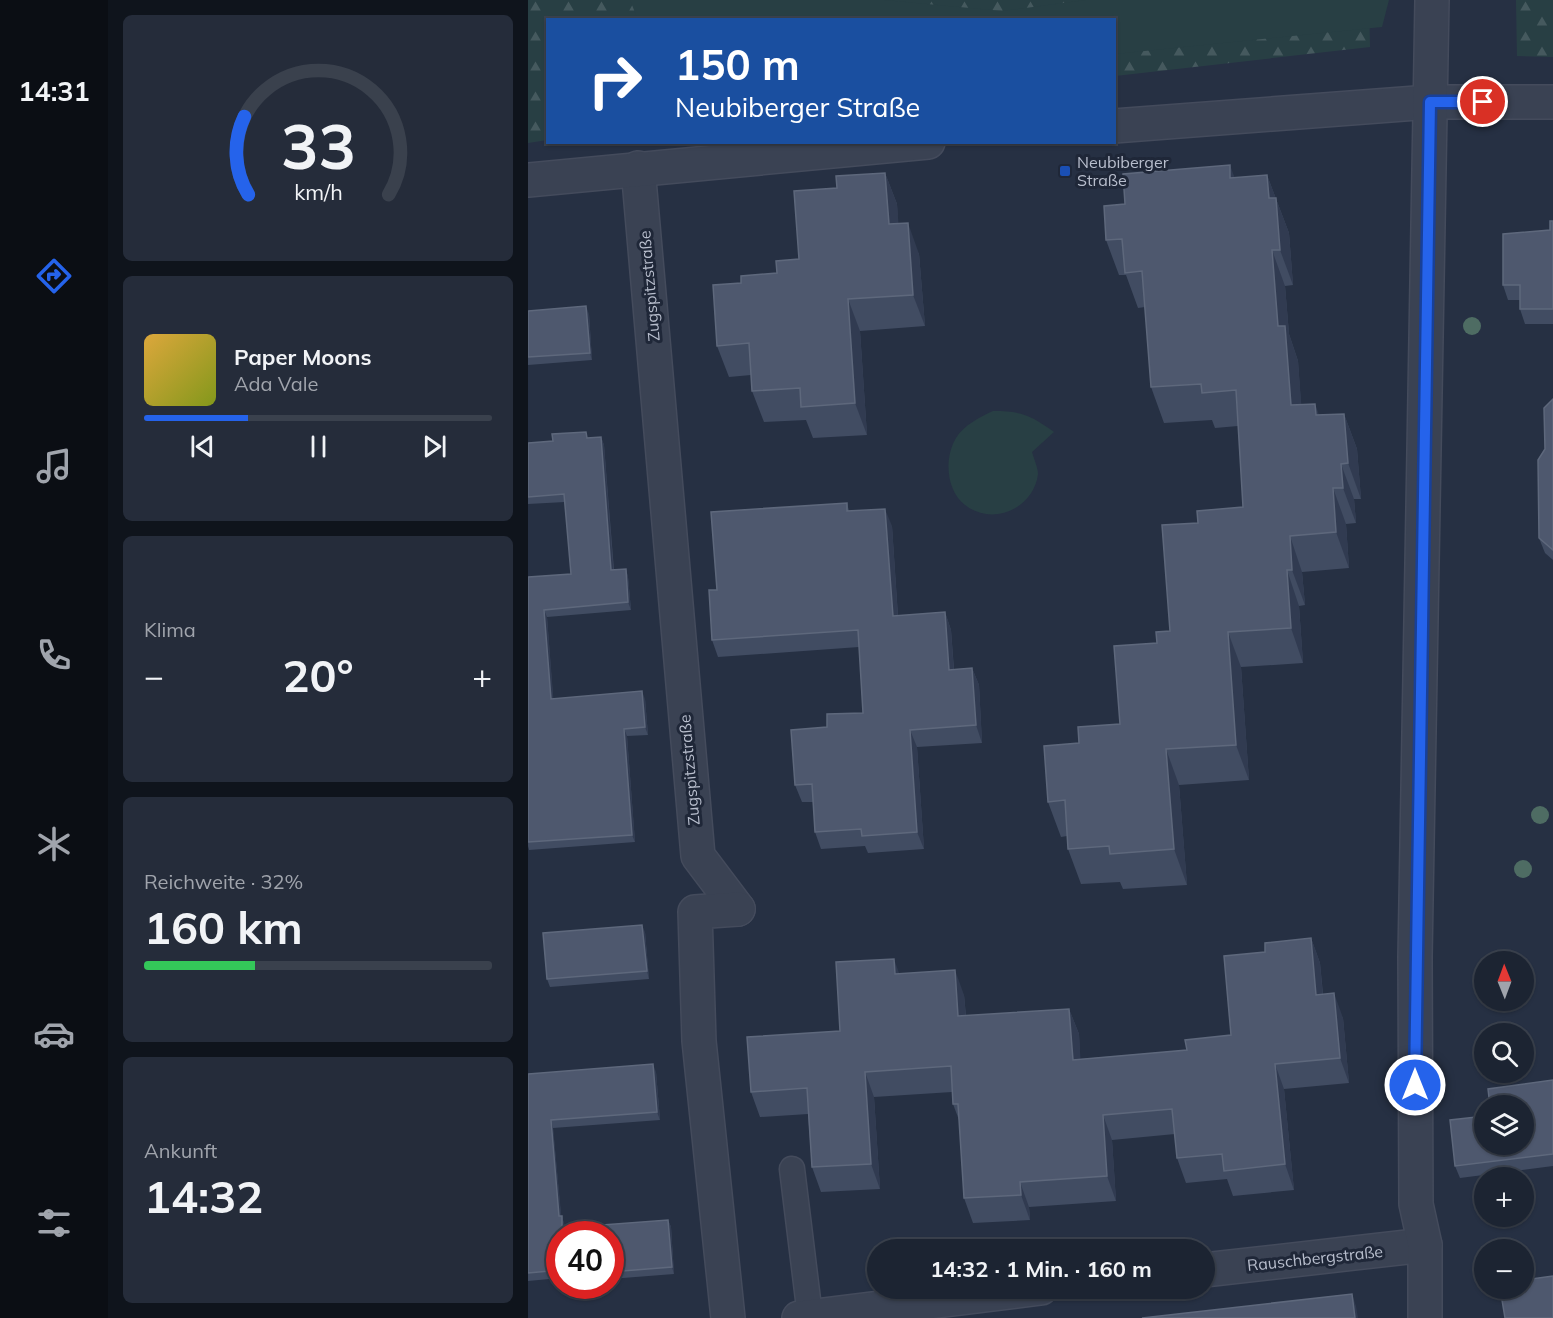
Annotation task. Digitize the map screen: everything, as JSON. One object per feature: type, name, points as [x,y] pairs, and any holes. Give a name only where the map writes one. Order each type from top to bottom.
[{"type":"street","points":[[1425,1318],[1425,1245],[1416,1204],[1415,1073],[1432,0]]},
{"type":"street","points":[[1116,126],[1430,102],[1553,102]]},
{"type":"street","points":[[528,180],[906,144]]},
{"type":"street","name":"Zugspitzstraße","points":[[638,168],[698,856],[695,912]]},
{"type":"street","points":[[698,856],[738,909],[695,912],[699,1041],[728,1318]]},
{"type":"street","name":"Rauschbergstraße","points":[[1215,1269],[1425,1245]]},
{"type":"street","points":[[805,1317],[951,1299]]},
{"type":"lane","points":[[792,1169],[805,1317]]},
{"type":"green space","points":[[528,0],[1369,0],[1370,47],[1116,76],[1116,18],[546,18],[546,140],[528,143]]},
{"type":"green space","points":[[630,0],[884,0],[1002,11],[1086,0],[1389,0],[1382,27],[1116,54],[1116,18],[637,18]]},
{"type":"green space","points":[[1516,0],[1553,0],[1553,57],[1517,56]]},
{"type":"green space","points":[[993,411],[1025,415],[1054,432],[1032,452],[1038,474],[1029,496],[1021,505],[999,514],[976,511],[965,505],[954,491],[949,473],[952,446],[959,433]]},
{"type":"building","points":[[1230,165],[1230,178],[1267,175],[1269,198],[1276,198],[1280,250],[1272,250],[1278,326],[1285,326],[1291,405],[1315,404],[1316,415],[1344,414],[1348,463],[1341,464],[1343,488],[1333,488],[1336,532],[1290,536],[1292,570],[1287,570],[1291,628],[1228,632],[1236,745],[1166,749],[1174,849],[1110,854],[1109,846],[1068,849],[1065,800],[1048,802],[1044,746],[1079,743],[1078,727],[1120,724],[1114,646],[1157,643],[1156,632],[1170,631],[1162,525],[1198,523],[1197,511],[1243,507],[1236,390],[1202,393],[1201,384],[1151,387],[1142,271],[1125,273],[1122,239],[1106,240],[1104,206],[1125,204],[1123,174]]},
{"type":"building","points":[[885,173],[889,224],[908,223],[913,295],[848,299],[855,403],[801,407],[800,388],[752,391],[749,343],[717,346],[713,285],[741,283],[741,276],[777,273],[776,261],[799,259],[794,191],[837,188],[836,176]]},
{"type":"building","points":[[1550,221],[1553,221],[1553,309],[1520,309],[1520,285],[1503,285],[1503,234],[1550,230]]},
{"type":"building","points":[[586,306],[590,353],[528,357],[528,311]]},
{"type":"building","points":[[1553,399],[1553,550],[1539,538],[1538,460],[1545,449],[1544,408]]},
{"type":"building","points":[[586,432],[587,438],[601,437],[611,570],[626,569],[628,602],[544,610],[551,699],[642,691],[645,727],[624,729],[632,835],[528,842],[528,577],[571,574],[564,494],[528,497],[528,443],[553,441],[552,434]]},
{"type":"building","points":[[847,503],[847,511],[885,509],[893,616],[945,612],[949,670],[972,668],[976,725],[910,730],[917,832],[862,836],[861,829],[815,832],[812,784],[795,785],[791,730],[827,727],[827,714],[863,713],[858,630],[712,640],[709,590],[717,590],[711,512]]},
{"type":"building","points":[[642,925],[647,971],[547,979],[543,933]]},
{"type":"building","points":[[1311,938],[1316,995],[1334,993],[1340,1058],[1275,1064],[1285,1164],[1224,1171],[1222,1154],[1177,1158],[1172,1109],[1103,1115],[1107,1176],[1020,1182],[1021,1195],[964,1198],[958,1104],[953,1104],[951,1066],[865,1072],[871,1164],[812,1167],[807,1088],[751,1092],[747,1037],[840,1031],[836,962],[894,959],[895,974],[955,970],[958,1016],[1069,1009],[1073,1060],[1187,1050],[1185,1040],[1231,1035],[1224,956],[1265,952],[1265,943]]},
{"type":"building","points":[[653,1064],[657,1112],[551,1120],[559,1216],[562,1216],[562,1221],[546,1221],[546,1271],[528,1273],[528,1074]]},
{"type":"building","points":[[1553,1080],[1553,1154],[1455,1166],[1450,1120],[1474,1117],[1474,1155],[1534,1155],[1534,1095],[1489,1095],[1488,1089]]},
{"type":"building","points":[[668,1220],[672,1267],[624,1271],[624,1223]]},
{"type":"building","points":[[1553,1276],[1553,1318],[1505,1318],[1502,1299],[1534,1299],[1534,1279]]},
{"type":"building","points":[[1352,1294],[1355,1318],[1142,1318]]},
{"type":"place","name":"Neubiberger Straße","points":[[1065,171]]},
{"type":"route","points":[[1415,1085],[1415,957],[1430,102],[1483,102]]}]
